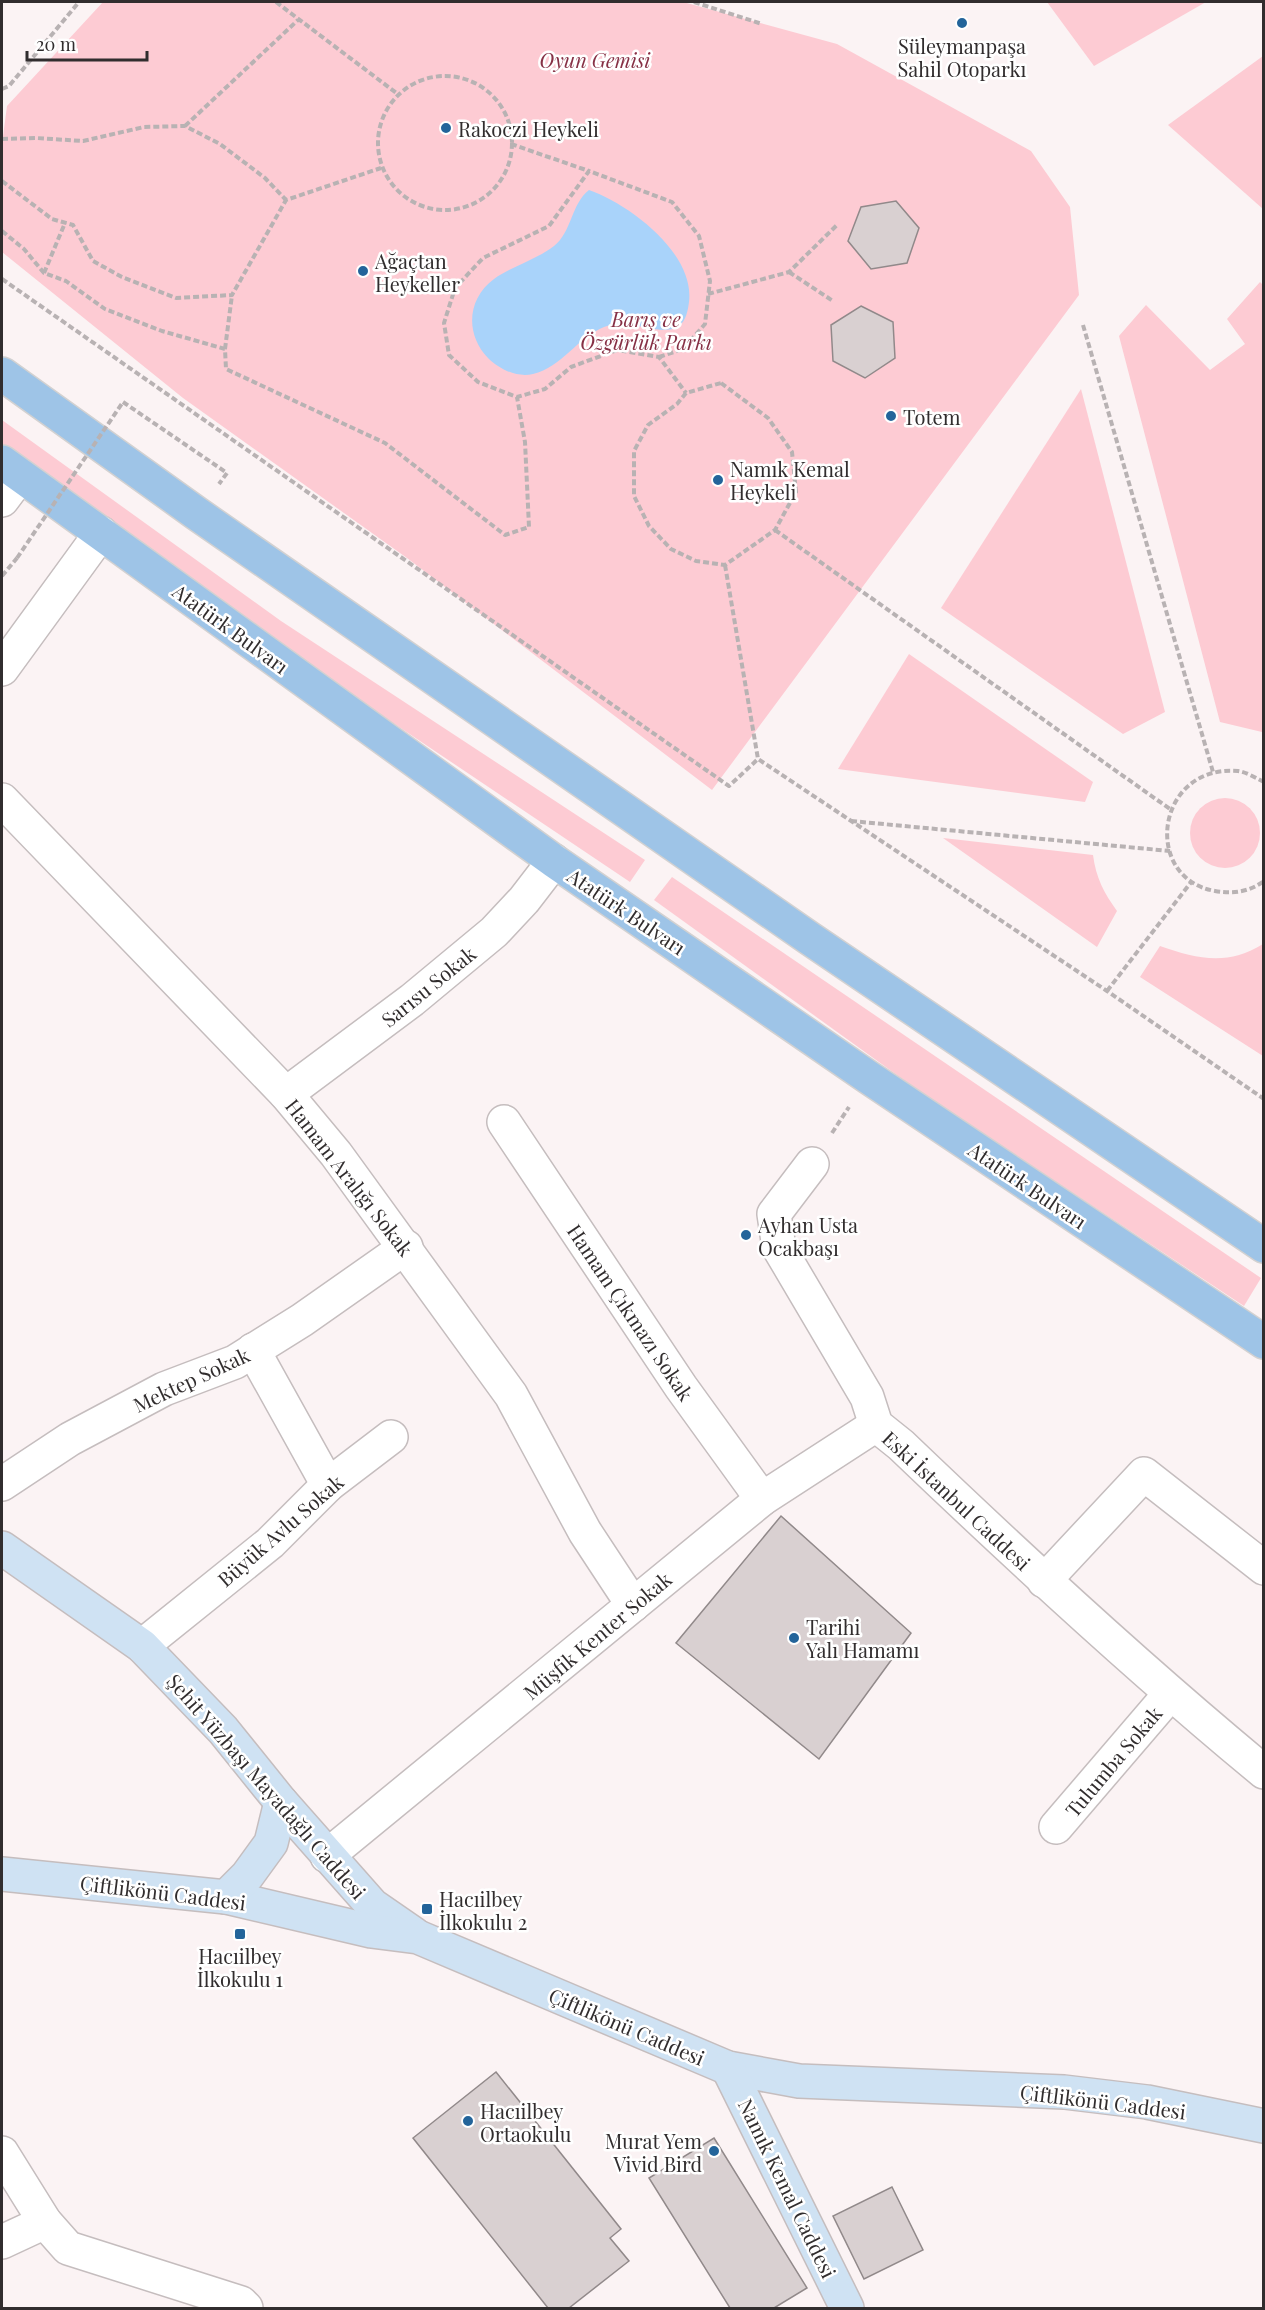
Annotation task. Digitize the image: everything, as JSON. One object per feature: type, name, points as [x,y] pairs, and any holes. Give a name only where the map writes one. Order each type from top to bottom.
[{"type":"main road","points":[[2,374],[196,513],[819,945],[1263,1246]]},
{"type":"main road","name":"Atatürk Bulvarı","points":[[8,480],[101,533],[554,861],[868,1077],[1263,1342]]},
{"type":"street","points":[[2,669],[101,533]]},
{"type":"street","name":"Hamam Aralığı Sokak","points":[[2,800],[286,1094],[336,1154],[406,1247],[511,1395],[585,1532],[633,1605]]},
{"type":"street","name":"Sarısu Sokak","points":[[286,1094],[412,1000],[494,932],[554,861]]},
{"type":"street","name":"Hamam Çıkmazı Sokak","points":[[504,1122],[681,1386],[762,1499]]},
{"type":"street","name":"Eski İstanbul Caddesi","points":[[812,1164],[774,1214],[779,1248],[867,1397],[876,1425],[902,1445],[1044,1581],[1170,1694],[1263,1772]]},
{"type":"street","name":"Mektep Sokak","points":[[2,1484],[70,1439],[164,1389],[235,1362],[302,1320],[406,1247]]},
{"type":"street","points":[[253,1350],[328,1485]]},
{"type":"street","name":"Müşfik Kenter Sokak","points":[[327,1856],[762,1499],[876,1425]]},
{"type":"street","name":"Büyük Avlu Sokak","points":[[142,1646],[270,1543],[328,1485],[391,1437]]},
{"type":"street","points":[[1044,1581],[1144,1474],[1263,1568]]},
{"type":"street","name":"Şehit Yüzbaşı Mayadağlı Caddesi","points":[[2,1548],[142,1646],[223,1730],[281,1802],[372,1905],[418,1937]]},
{"type":"street","name":"Tulumba Sokak","points":[[1056,1827],[1170,1694]]},
{"type":"street","points":[[226,1897],[247,1876],[271,1843],[281,1802]]},
{"type":"street","name":"Çiftlikönü Caddesi","points":[[2,1874],[226,1897],[371,1930],[418,1937],[728,2067],[799,2081],[1064,2092],[1147,2102],[1263,2126]]},
{"type":"street","name":"Namık Kemal Caddesi","points":[[728,2067],[847,2308]]},
{"type":"street","points":[[2,2153],[45,2222],[68,2248],[241,2303],[246,2308]]},
{"type":"street","points":[[2,2242],[45,2222]]},
{"type":"path","points":[[2,89],[9,86],[79,2]]},
{"type":"path","points":[[276,2],[298,20],[323,35],[399,95]]},
{"type":"path","points":[[694,2],[762,24]]},
{"type":"path","points":[[185,126],[298,20]]},
{"type":"path","points":[[454,75],[487,89],[508,118],[511,144],[512,152],[498,185],[471,207],[435,210],[403,197],[381,168],[377,133],[391,101],[419,80],[454,75]]},
{"type":"path","points":[[2,139],[36,138],[83,141],[144,127],[185,126],[220,144],[265,178],[286,200]]},
{"type":"path","points":[[511,144],[590,171],[672,202],[699,236],[710,281],[705,324],[683,349],[659,357],[617,350],[571,367],[545,389],[517,396],[478,382],[449,356],[444,323],[455,288],[483,258],[549,226],[590,171]]},
{"type":"path","points":[[381,168],[286,200],[232,296],[225,349],[226,369],[385,443],[505,535],[529,527],[525,442],[517,396]]},
{"type":"path","points":[[2,181],[52,219],[74,225],[93,261],[122,278],[176,298],[232,296]]},
{"type":"path","points":[[44,273],[65,223]]},
{"type":"path","points":[[708,294],[789,272],[838,224]]},
{"type":"path","points":[[2,231],[24,249],[44,273],[66,281],[105,309],[162,331],[225,349]]},
{"type":"path","points":[[789,272],[833,301]]},
{"type":"path","points":[[2,279],[729,786],[758,759]]},
{"type":"path","points":[[1083,326],[1213,772]]},
{"type":"path","points":[[659,357],[686,393]]},
{"type":"path","points":[[721,383],[768,418],[792,452],[796,492],[775,530],[725,565],[696,561],[671,549],[649,526],[634,496],[634,452],[648,425],[677,404],[686,393],[721,383]]},
{"type":"path","points":[[2,576],[17,558],[123,402],[227,473]]},
{"type":"path","points":[[775,530],[1170,809]]},
{"type":"path","points":[[725,565],[758,759],[1107,991],[1263,1099]]},
{"type":"path","points":[[1263,782],[1240,771],[1213,772],[1195,779],[1181,792],[1170,809],[1166,832],[1170,851],[1185,876],[1206,889],[1229,893],[1254,888],[1263,881]]},
{"type":"path","points":[[849,821],[1170,851]]},
{"type":"path","points":[[1107,991],[1192,881]]},
{"type":"path","points":[[812,1164],[868,1077]]},
{"type":"green space","name":"Barış ve Özgürlük Parkı","points":[[103,2],[683,2],[837,44],[1031,151],[1070,207],[1079,295],[712,790],[407,558],[183,398],[2,252],[2,144],[7,106]]},
{"type":"green space","points":[[1047,2],[1206,2],[1094,66]]},
{"type":"green space","points":[[1263,56],[1263,209],[1168,125]]},
{"type":"green space","points":[[1260,282],[1264,286],[1262,732],[1220,722],[1119,336],[1146,305],[1210,370],[1245,344],[1227,319]]},
{"type":"green space","points":[[1081,389],[1165,712],[1123,734],[941,608]]},
{"type":"green space","points":[[2,420],[281,621],[645,860],[630,882],[341,688],[2,447]]},
{"type":"green space","points":[[909,654],[1093,782],[1085,802],[838,769]]},
{"type":"green space","points":[[1225,798],[1238,801],[1250,808],[1257,820],[1260,833],[1257,846],[1250,858],[1238,865],[1225,868],[1212,865],[1200,858],[1193,846],[1190,833],[1193,820],[1200,808],[1212,801]]},
{"type":"green space","points":[[943,838],[1093,855],[1101,885],[1117,911],[1097,947]]},
{"type":"green space","points":[[672,877],[1261,1278],[1244,1306],[926,1096],[654,900]]},
{"type":"green space","points":[[1263,944],[1263,1056],[1140,977],[1160,946],[1200,957],[1225,958],[1250,951]]},
{"type":"water","points":[[589,190],[605,197],[640,219],[671,249],[682,266],[688,284],[689,302],[685,318],[679,326],[664,330],[624,324],[604,327],[543,370],[527,375],[509,372],[488,358],[475,338],[472,317],[478,296],[494,279],[554,246],[565,233],[578,203]]},
{"type":"building","points":[[896,201],[919,228],[907,263],[871,269],[848,241],[861,207]]},
{"type":"building","points":[[861,306],[893,322],[895,358],[865,378],[833,361],[831,325]]},
{"type":"building","name":"Tarihi Yalı Hamamı","points":[[781,1516],[911,1633],[819,1759],[676,1643]]},
{"type":"building","points":[[496,2072],[621,2229],[610,2238],[629,2261],[569,2308],[548,2308],[413,2138]]},
{"type":"building","points":[[714,2138],[807,2288],[774,2308],[730,2308],[649,2178]]},
{"type":"building","points":[[892,2187],[923,2250],[864,2279],[833,2216]]},
{"type":"place","name":"Süleymanpaşa Sahil Otoparkı","points":[[962,23]]},
{"type":"place","name":"Rakoczi Heykeli","points":[[446,128]]},
{"type":"place","name":"Ağaçtan Heykeller","points":[[363,271]]},
{"type":"place","name":"Totem","points":[[891,416]]},
{"type":"place","name":"Namık Kemal Heykeli","points":[[718,480]]},
{"type":"place","name":"Ayhan Usta Ocakbaşı","points":[[746,1235]]},
{"type":"place","name":"Tarihi Yalı Hamamı","points":[[794,1638]]},
{"type":"place","name":"Hacıilbey İlkokulu 2","points":[[427,1909]]},
{"type":"place","name":"Hacıilbey İlkokulu 1","points":[[240,1934]]},
{"type":"place","name":"Hacıilbey Ortaokulu","points":[[468,2121]]},
{"type":"place","name":"Murat Yem Vivid Bird","points":[[714,2151]]},
{"type":"park label","name":"Oyun Gemisi","points":[[595,59]]}]
